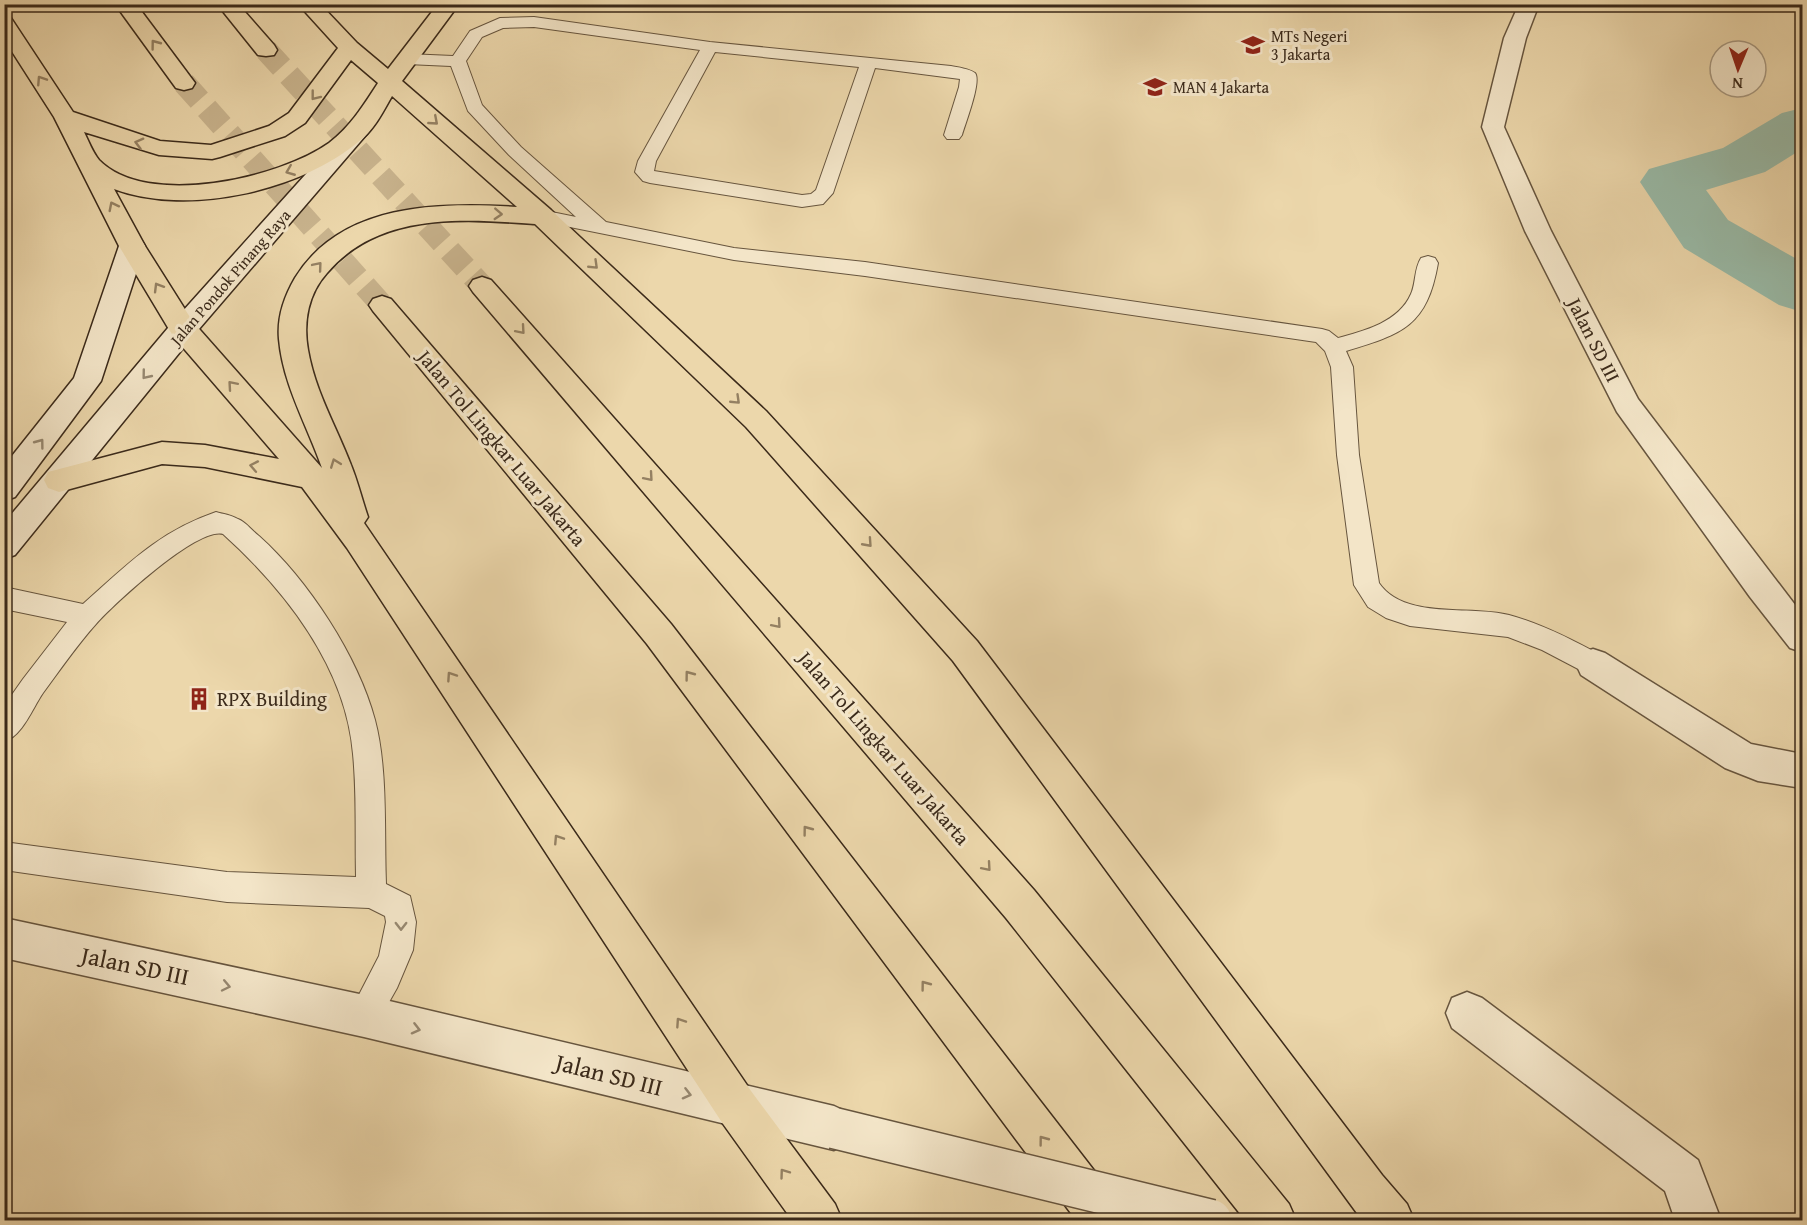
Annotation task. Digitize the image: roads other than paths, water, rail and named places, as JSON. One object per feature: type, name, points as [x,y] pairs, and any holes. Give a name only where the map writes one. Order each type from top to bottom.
[{"type":"highway","points":[[125,4],[184,83]]},
{"type":"highway","points":[[227,4],[266,50]]},
{"type":"highway","points":[[308,4],[349,48],[399,71],[542,216],[756,419],[965,651],[1366,1191],[1391,1221]]},
{"type":"highway","name":"Jalan Pondok Pinang Raya","points":[[358,130],[449,4]]},
{"type":"highway","points":[[4,22],[65,117],[93,166],[132,246],[183,329],[312,477],[358,539],[736,1106],[819,1221]]},
{"type":"highway","points":[[65,117],[159,148],[212,152],[277,131],[297,118],[349,48]]},
{"type":"highway","points":[[93,166],[111,179],[136,188],[167,192],[202,192],[238,187],[274,177],[326,153],[358,130]]},
{"type":"highway","points":[[358,539],[336,466],[313,413],[294,350],[292,317],[299,292],[316,266],[333,249],[356,234],[389,222],[416,215],[482,213],[542,216]]},
{"type":"highway","name":"Jalan Tol Lingkar Luar Jakarta","points":[[482,286],[1020,904],[1273,1221]]},
{"type":"highway","name":"Jalan Tol Lingkar Luar Jakarta","points":[[382,305],[659,634],[1104,1221]]},
{"type":"highway","points":[[59,480],[162,453],[205,456],[312,477]]},
{"type":"street","name":"Jalan SD III","points":[[1529,4],[1515,38],[1494,118],[1493,128],[1498,141],[1538,231],[1627,405],[1761,587],[1803,638]]},
{"type":"street","name":"Jalan Pondok Pinang Raya","points":[[4,546],[183,329],[358,130]]},
{"type":"street","points":[[4,489],[87,381],[132,246]]},
{"type":"street","points":[[1593,664],[1738,756],[1758,764],[1803,771]]},
{"type":"street","name":"Jalan SD III","points":[[4,938],[364,1016],[1212,1221]]},
{"type":"street","points":[[1467,1013],[1682,1176],[1698,1221]]},
{"type":"lane","points":[[399,71],[458,61],[476,34],[501,23],[534,22],[710,47],[951,71],[968,76],[968,87],[953,135]]},
{"type":"lane","points":[[710,47],[647,161],[644,172],[650,177],[802,201],[816,200],[825,193],[869,62]]},
{"type":"lane","points":[[458,61],[474,107],[515,152],[600,228]]},
{"type":"lane","points":[[542,216],[734,254],[865,269],[1322,336],[1334,347],[1342,368],[1348,455],[1367,585],[1379,602],[1399,612],[1506,625],[1540,636],[1593,664]]},
{"type":"lane","points":[[1334,347],[1383,332],[1408,315],[1421,295],[1428,263]]},
{"type":"lane","points":[[4,730],[33,687],[87,616],[162,549],[207,525],[216,522],[231,525],[264,556],[295,592],[323,633],[346,680],[361,719],[367,753],[371,893]]},
{"type":"lane","points":[[4,598],[87,616]]},
{"type":"lane","points":[[4,856],[226,887],[371,893],[399,907],[403,924],[400,943],[364,1016]]},
{"type":"waterway","points":[[1802,125],[1744,160],[1670,182],[1706,234],[1802,290]]},
{"type":"tunnel","points":[[266,50],[482,286]]},
{"type":"tunnel","points":[[184,83],[382,305]]},
{"type":"place","name":"MTs Negeri 3 Jakarta","points":[[1253,45]]},
{"type":"place","name":"MAN 4 Jakarta","points":[[1155,87]]},
{"type":"place","name":"RPX Building","points":[[199,699]]}]
